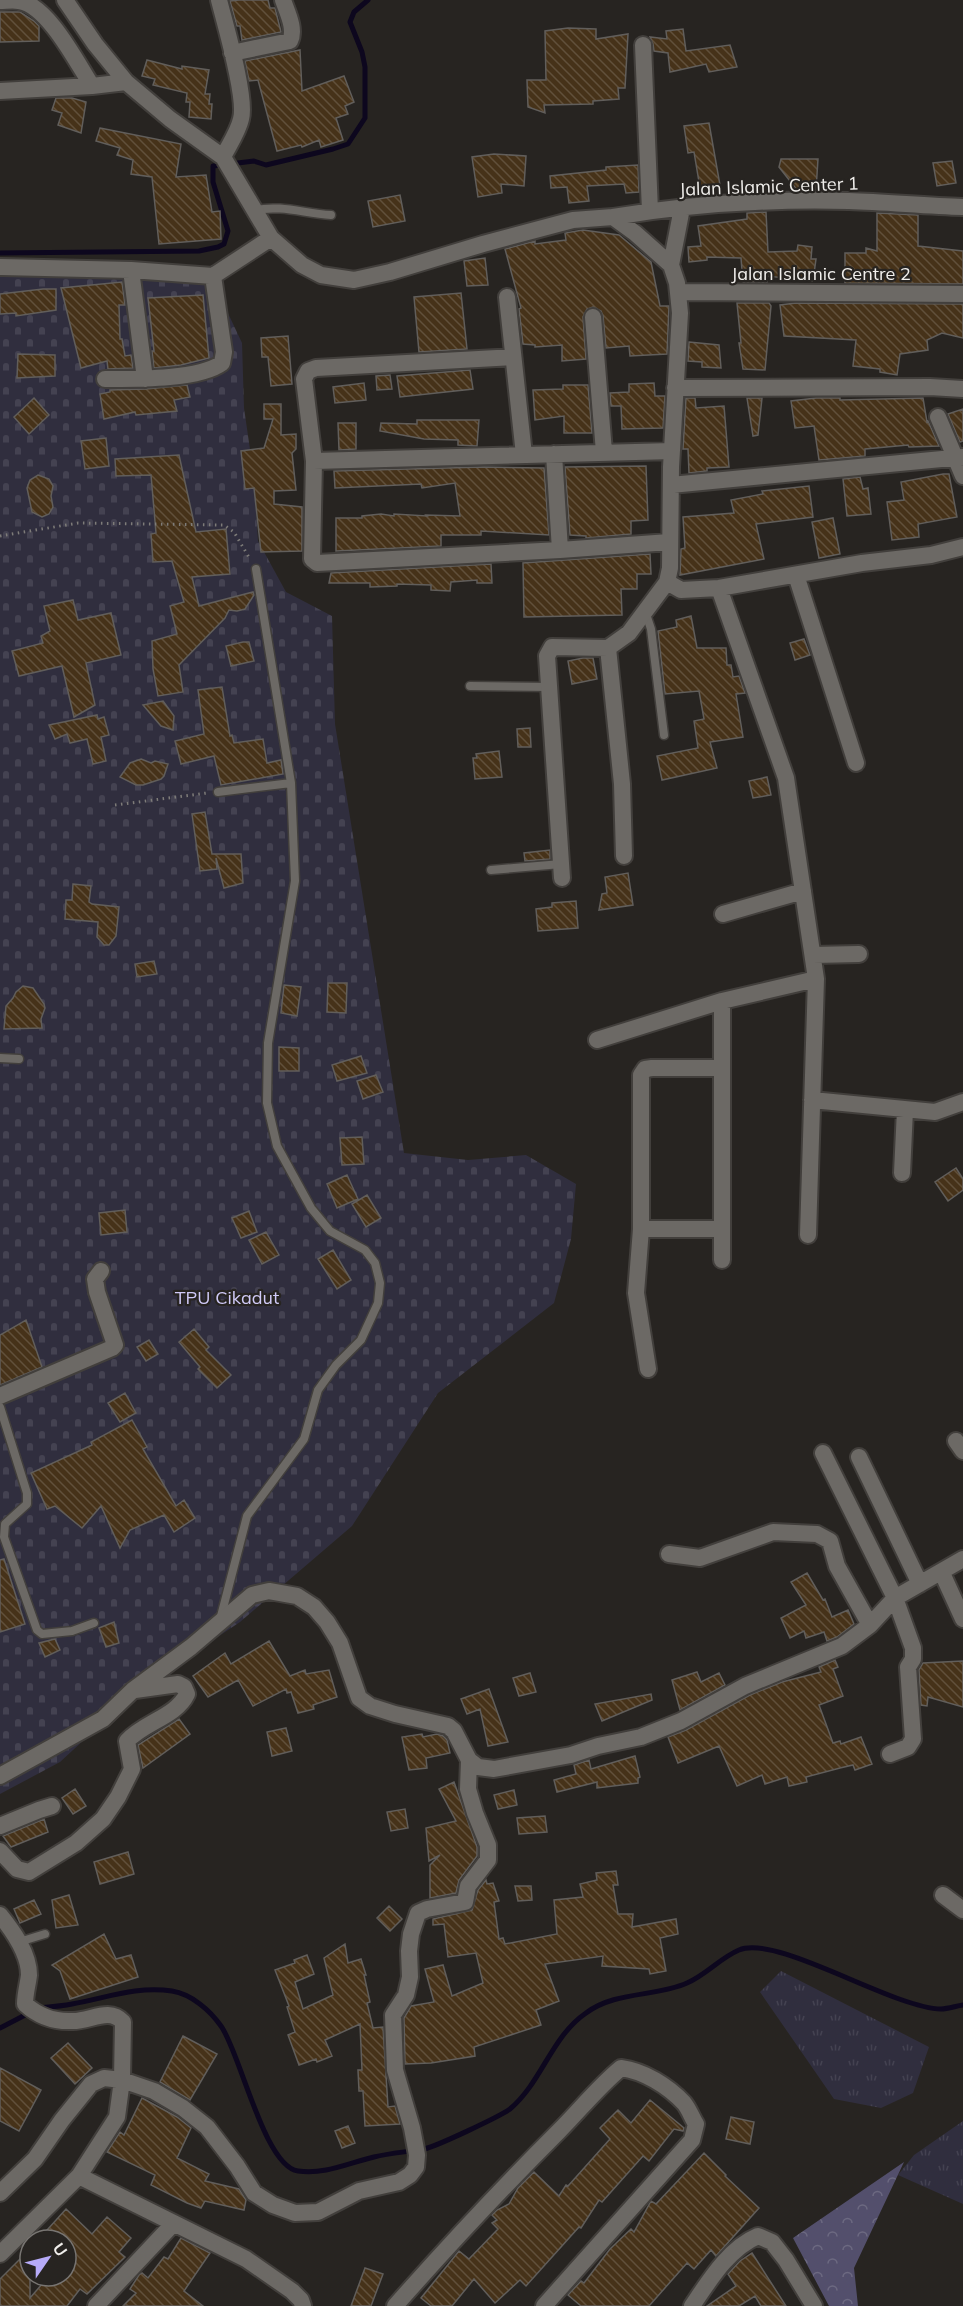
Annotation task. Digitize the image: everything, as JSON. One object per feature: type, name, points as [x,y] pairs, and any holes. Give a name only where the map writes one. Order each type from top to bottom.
[{"type":"street","points":[[65,0],[84,29],[126,82],[170,119],[223,157],[242,118],[242,105],[219,0]]},
{"type":"street","points":[[232,53],[290,40],[293,37],[283,0]]},
{"type":"street","points":[[0,1],[20,1],[38,10],[50,22],[92,86]]},
{"type":"street","points":[[643,45],[650,211]]},
{"type":"street","points":[[0,91],[126,82]]},
{"type":"street","name":"Jalan Islamic Center 1","points":[[223,157],[271,238],[302,266],[321,275],[354,280],[390,273],[483,244],[573,220],[682,207],[780,201],[849,201],[963,207]]},
{"type":"street","points":[[562,871],[547,656],[552,647],[608,648],[629,633],[667,582],[670,567],[672,451],[680,313],[678,292],[671,265],[682,207]]},
{"type":"street","points":[[613,217],[671,265]]},
{"type":"street","points":[[1,267],[131,270],[213,276],[271,238]]},
{"type":"street","points":[[131,270],[146,379]]},
{"type":"street","points":[[105,380],[146,379],[212,370],[222,363],[224,352],[213,276]]},
{"type":"street","name":"Jalan Islamic Centre 2","points":[[678,292],[963,294]]},
{"type":"street","points":[[507,297],[524,455]]},
{"type":"street","points":[[593,317],[604,452]]},
{"type":"street","points":[[513,357],[316,368],[308,371],[304,379],[314,461],[312,559],[317,563],[669,542]]},
{"type":"street","points":[[675,388],[930,387],[963,389]]},
{"type":"street","points":[[938,417],[959,457],[963,476]]},
{"type":"street","points":[[314,461],[672,451]]},
{"type":"street","points":[[554,454],[560,550]]},
{"type":"street","points":[[671,485],[959,457]]},
{"type":"street","points":[[667,582],[681,590],[719,588],[862,563],[931,555],[963,547]]},
{"type":"street","points":[[796,574],[856,763]]},
{"type":"street","points":[[719,588],[786,778],[813,956],[816,979],[808,1235]]},
{"type":"street","points":[[608,648],[622,784],[624,856]]},
{"type":"street","points":[[723,914],[803,891]]},
{"type":"street","points":[[813,956],[859,954]]},
{"type":"street","points":[[597,1040],[722,1001],[816,979]]},
{"type":"street","points":[[722,1001],[722,1260]]},
{"type":"street","points":[[648,1369],[636,1293],[641,1229],[640,1075],[645,1069],[652,1068],[722,1068]]},
{"type":"street","points":[[812,1100],[935,1112],[963,1102]]},
{"type":"street","points":[[902,1173],[905,1110]]},
{"type":"street","points":[[641,1229],[722,1229]]},
{"type":"street","points":[[0,1396],[115,1345],[97,1292],[95,1279],[101,1271]]},
{"type":"street","points":[[823,1453],[895,1598],[913,1648],[913,1659],[908,1667],[913,1739],[908,1747],[890,1754]]},
{"type":"street","points":[[859,1457],[920,1584]]},
{"type":"street","points":[[669,1554],[700,1558],[773,1532],[817,1533],[830,1541],[837,1566],[870,1625]]},
{"type":"street","points":[[0,1776],[103,1719],[134,1690],[219,1624],[252,1595],[269,1591],[297,1596],[314,1606],[340,1643],[359,1698],[370,1706],[394,1714],[448,1726],[454,1731],[469,1760],[478,1767],[494,1769],[571,1755],[598,1746],[641,1737],[681,1720],[745,1686],[842,1646],[870,1625],[895,1598],[963,1559]]},
{"type":"street","points":[[942,1573],[963,1619]]},
{"type":"street","points":[[0,1851],[17,1869],[29,1872],[76,1843],[103,1819],[118,1797],[132,1769],[127,1741],[179,1705],[187,1694],[184,1687],[178,1684],[134,1690]]},
{"type":"street","points":[[0,2193],[35,2159],[91,2084],[104,2078],[122,2080],[154,2091],[183,2108],[207,2127],[237,2166],[254,2193],[273,2205],[296,2213],[318,2212],[360,2192],[399,2182],[410,2175],[416,2167],[417,2155],[412,2128],[395,2070],[393,2015],[406,1995],[410,1977],[411,1934],[418,1913],[426,1909],[465,1902],[468,1886],[488,1860],[488,1845],[475,1814],[468,1789],[469,1760]]},
{"type":"street","points":[[0,1826],[52,1806]]},
{"type":"street","points":[[943,1895],[963,1910]]},
{"type":"street","points":[[0,1915],[14,1933],[26,1959],[31,2009],[71,2022],[101,2016],[117,2016],[123,2022],[122,2080],[117,2117],[79,2176],[0,2254]]},
{"type":"street","points":[[395,2306],[600,2085],[621,2068],[635,2070],[659,2083],[685,2104],[696,2124],[692,2140],[544,2306]]},
{"type":"street","points":[[79,2176],[246,2259],[292,2291],[301,2300],[303,2306]]},
{"type":"street","points":[[96,2306],[173,2224]]},
{"type":"street","points":[[692,2306],[733,2253],[747,2240],[758,2236],[772,2242],[814,2306]]},
{"type":"lane","points":[[253,210],[281,207],[308,214],[331,215]]},
{"type":"lane","points":[[219,1624],[247,1516],[304,1439],[318,1390],[336,1365],[361,1340],[378,1303],[380,1283],[375,1263],[365,1250],[330,1230],[311,1208],[278,1146],[267,1103],[268,1043],[295,882],[291,783],[256,569]]},
{"type":"lane","points":[[645,611],[651,629],[664,735]]},
{"type":"lane","points":[[470,686],[549,687]]},
{"type":"lane","points":[[218,792],[291,783]]},
{"type":"lane","points":[[491,870],[562,871]]},
{"type":"lane","points":[[0,1058],[19,1059]]},
{"type":"lane","points":[[0,1407],[27,1493],[27,1504],[5,1524],[4,1537],[37,1630],[42,1634],[72,1631],[94,1623]]},
{"type":"lane","points":[[18,1942],[45,1934]]},
{"type":"path","points":[[0,536],[78,523],[224,525],[234,532],[256,569]]},
{"type":"path","points":[[115,805],[218,792]]},
{"type":"green space","name":"TPU Cikadut","points":[[0,273],[210,275],[242,343],[244,408],[254,477],[258,541],[286,592],[332,616],[335,724],[404,1153],[468,1160],[526,1155],[576,1184],[571,1239],[554,1303],[438,1393],[352,1526],[240,1622],[138,1690],[60,1762],[0,1794]]},
{"type":"green space","points":[[781,1971],[929,2047],[913,2093],[881,2108],[834,2099],[760,1992]]},
{"type":"green space","points":[[963,2121],[963,2204],[898,2175],[914,2155]]},
{"type":"green space","points":[[904,2162],[854,2268],[858,2306],[829,2306],[793,2238]]},
{"type":"building","points":[[268,0],[270,8],[275,8],[281,32],[242,40],[240,26],[237,26],[230,1]]},
{"type":"building","points":[[0,12],[20,12],[34,21],[39,26],[39,41],[0,42]]},
{"type":"building","points":[[568,28],[596,29],[596,39],[628,34],[625,88],[618,88],[619,99],[593,101],[593,104],[544,105],[545,113],[528,107],[527,80],[546,80],[545,31]]},
{"type":"building","points":[[683,29],[686,51],[730,45],[737,67],[709,72],[706,64],[670,72],[668,53],[654,51],[650,37],[667,39],[666,31]]},
{"type":"building","points":[[300,50],[302,91],[344,76],[354,102],[345,106],[348,114],[336,118],[343,140],[321,147],[319,140],[302,147],[301,145],[277,151],[258,80],[249,81],[245,61]]},
{"type":"building","points":[[147,60],[182,69],[182,66],[209,70],[205,94],[210,94],[211,119],[189,117],[190,102],[186,102],[187,93],[153,85],[155,79],[142,76]]},
{"type":"building","points":[[56,98],[72,98],[86,102],[81,133],[58,125],[62,113],[52,110]]},
{"type":"building","points":[[709,123],[720,185],[700,188],[694,152],[688,153],[684,126]]},
{"type":"building","points":[[100,128],[181,144],[176,177],[206,175],[212,212],[220,211],[221,239],[159,244],[152,177],[131,174],[133,160],[117,155],[120,148],[96,141]]},
{"type":"building","points":[[494,154],[526,156],[524,186],[501,184],[502,193],[478,197],[472,157]]},
{"type":"building","points":[[781,159],[818,159],[816,190],[797,190],[779,167]]},
{"type":"building","points":[[952,161],[956,183],[937,186],[933,163]]},
{"type":"building","points":[[638,165],[639,192],[626,193],[624,184],[587,186],[589,201],[569,203],[567,187],[551,188],[550,176],[606,170],[606,167]]},
{"type":"building","points":[[400,195],[405,221],[373,227],[368,201]]},
{"type":"building","points":[[766,212],[768,252],[797,251],[798,245],[812,247],[811,259],[816,259],[813,281],[767,276],[767,282],[743,282],[741,258],[707,257],[707,260],[689,262],[688,247],[701,246],[698,226],[747,219],[747,213]]},
{"type":"building","points":[[877,213],[918,215],[918,246],[963,251],[963,284],[845,283],[845,253],[866,253],[866,248],[877,251]]},
{"type":"building","points":[[583,230],[619,235],[651,262],[660,306],[669,306],[667,354],[630,356],[629,346],[606,348],[603,316],[601,311],[593,307],[587,309],[583,317],[586,359],[562,361],[562,345],[535,347],[535,345],[523,344],[519,309],[521,308],[505,249],[535,241],[535,244],[566,240],[565,233]]},
{"type":"building","points":[[485,258],[488,285],[467,286],[464,261]]},
{"type":"building","points":[[122,282],[125,305],[119,305],[120,339],[122,339],[125,356],[131,355],[133,368],[108,369],[107,361],[81,368],[61,288]]},
{"type":"building","points":[[56,289],[56,310],[16,316],[16,313],[0,314],[0,294]]},
{"type":"building","points":[[461,293],[467,349],[419,352],[414,297]]},
{"type":"building","points":[[203,295],[209,358],[181,365],[154,368],[148,298]]},
{"type":"building","points":[[737,303],[769,303],[771,306],[765,370],[743,369]]},
{"type":"building","points":[[796,303],[963,304],[963,338],[942,333],[927,340],[928,350],[900,354],[897,375],[880,372],[880,369],[853,366],[856,340],[784,336],[780,305]]},
{"type":"building","points":[[288,336],[292,384],[271,386],[268,357],[262,357],[261,338]]},
{"type":"building","points":[[689,342],[719,345],[721,368],[702,367],[702,362],[688,361]]},
{"type":"building","points":[[18,354],[55,355],[55,376],[17,378]]},
{"type":"building","points":[[470,370],[473,389],[400,397],[397,376]]},
{"type":"building","points":[[390,375],[392,389],[377,390],[376,376]]},
{"type":"building","points":[[364,383],[366,400],[335,403],[333,387]]},
{"type":"building","points":[[654,383],[655,396],[665,396],[663,428],[622,429],[621,406],[611,406],[610,393],[629,392],[629,384]]},
{"type":"building","points":[[187,385],[190,397],[174,400],[177,411],[136,415],[135,412],[104,419],[100,394],[110,392],[110,390]]},
{"type":"building","points":[[563,385],[588,385],[592,433],[564,433],[564,416],[535,420],[533,390],[563,389]]},
{"type":"building","points":[[34,398],[49,415],[29,434],[14,417]]},
{"type":"building","points":[[686,398],[695,398],[696,408],[724,406],[729,467],[707,468],[707,471],[689,473],[688,449],[683,449]]},
{"type":"building","points":[[747,398],[762,398],[758,435],[753,436]]},
{"type":"building","points":[[840,398],[840,400],[923,398],[927,422],[939,446],[909,447],[908,445],[865,449],[865,456],[819,460],[814,426],[795,428],[791,401]]},
{"type":"building","points":[[264,404],[281,404],[281,435],[296,434],[296,449],[292,453],[296,490],[274,491],[274,504],[302,507],[302,551],[261,552],[254,488],[245,489],[241,451],[264,448],[273,419],[264,419]]},
{"type":"building","points":[[963,409],[963,441],[960,442],[948,414]]},
{"type":"building","points":[[417,420],[479,420],[477,446],[458,445],[458,440],[424,439],[380,431],[381,423],[417,424]]},
{"type":"building","points":[[338,423],[356,423],[356,449],[339,450]]},
{"type":"building","points":[[106,438],[109,466],[85,469],[81,441]]},
{"type":"building","points":[[179,455],[196,532],[226,529],[230,574],[192,577],[199,606],[253,592],[254,595],[245,609],[229,610],[225,618],[179,665],[183,692],[158,696],[153,669],[152,641],[177,634],[170,606],[184,602],[172,561],[153,562],[151,534],[156,533],[151,475],[116,476],[115,459]]},
{"type":"building","points":[[646,466],[648,520],[631,521],[631,534],[586,538],[586,536],[570,535],[565,467]]},
{"type":"building","points":[[484,467],[544,468],[549,535],[481,531],[481,535],[441,535],[441,546],[336,551],[336,518],[362,518],[362,516],[381,514],[460,516],[455,483],[422,488],[421,484],[335,488],[334,471]]},
{"type":"building","points":[[949,474],[957,517],[918,524],[919,537],[892,540],[887,502],[904,500],[901,482]]},
{"type":"building","points":[[38,475],[49,479],[53,486],[51,496],[53,507],[49,514],[42,517],[32,512],[27,488],[30,480]]},
{"type":"building","points":[[860,477],[863,489],[868,488],[871,514],[847,516],[843,479]]},
{"type":"building","points":[[809,486],[813,517],[756,524],[764,559],[680,575],[681,549],[685,548],[683,517],[734,513],[731,500],[763,494],[762,491]]},
{"type":"building","points":[[833,518],[840,554],[819,558],[812,522]]},
{"type":"building","points":[[650,554],[651,574],[637,574],[637,589],[621,589],[622,615],[524,617],[523,563]]},
{"type":"building","points":[[491,564],[492,583],[477,583],[477,580],[451,582],[450,591],[431,590],[431,585],[397,584],[397,586],[370,587],[370,583],[329,583],[331,573]]},
{"type":"building","points":[[73,600],[78,620],[111,613],[121,655],[86,663],[95,705],[74,717],[62,666],[19,676],[12,651],[43,643],[41,636],[50,631],[44,606]]},
{"type":"building","points":[[691,616],[697,648],[726,648],[727,665],[731,665],[733,677],[739,676],[745,693],[736,694],[743,737],[710,742],[717,768],[662,780],[657,756],[698,748],[694,721],[704,719],[699,691],[665,694],[658,631],[677,627],[676,620]]},
{"type":"building","points":[[804,639],[810,655],[795,660],[790,643]]},
{"type":"building","points":[[249,642],[254,661],[231,666],[226,646]]},
{"type":"building","points":[[593,658],[597,679],[572,684],[568,661]]},
{"type":"building","points":[[222,687],[230,736],[232,735],[234,743],[263,739],[267,763],[281,760],[283,774],[221,785],[214,756],[181,764],[175,741],[204,734],[198,690]]},
{"type":"building","points":[[163,701],[174,716],[173,730],[161,726],[143,705]]},
{"type":"building","points":[[97,715],[98,719],[104,717],[109,735],[101,737],[106,761],[93,764],[87,739],[70,743],[67,734],[55,739],[49,725]]},
{"type":"building","points":[[530,728],[531,747],[518,747],[517,729]]},
{"type":"building","points":[[499,751],[502,777],[475,779],[473,758],[477,758],[476,754]]},
{"type":"building","points":[[141,759],[151,763],[155,761],[168,764],[164,776],[143,785],[136,785],[120,777],[130,763]]},
{"type":"building","points":[[767,777],[771,795],[753,798],[749,781]]},
{"type":"building","points":[[205,812],[212,854],[241,854],[243,883],[224,888],[216,858],[217,869],[200,871],[192,814]]},
{"type":"building","points":[[550,850],[550,859],[525,861],[524,853]]},
{"type":"building","points":[[628,873],[633,905],[599,910],[602,894],[607,893],[605,877]]},
{"type":"building","points":[[73,884],[91,886],[89,902],[92,904],[119,907],[116,936],[109,945],[104,945],[97,937],[98,922],[65,919],[66,900],[72,900]]},
{"type":"building","points":[[576,901],[578,928],[538,931],[536,909],[552,907],[552,903]]},
{"type":"building","points":[[154,961],[157,974],[137,977],[135,964]]},
{"type":"building","points":[[328,983],[347,983],[346,1013],[327,1012]]},
{"type":"building","points":[[284,985],[301,987],[297,1016],[281,1013]]},
{"type":"building","points":[[23,986],[33,988],[44,1004],[42,1028],[4,1029],[6,1006]]},
{"type":"building","points":[[279,1047],[299,1048],[299,1071],[279,1071]]},
{"type":"building","points":[[361,1056],[367,1073],[337,1081],[332,1065]]},
{"type":"building","points":[[376,1075],[383,1092],[363,1099],[357,1081]]},
{"type":"building","points":[[362,1137],[364,1164],[342,1165],[340,1138]]},
{"type":"building","points":[[956,1168],[963,1179],[963,1190],[948,1201],[935,1182]]},
{"type":"building","points":[[347,1175],[358,1199],[337,1208],[327,1184]]},
{"type":"building","points":[[367,1195],[381,1218],[366,1227],[352,1204]]},
{"type":"building","points":[[125,1210],[127,1232],[101,1235],[99,1213]]},
{"type":"building","points":[[249,1211],[257,1232],[241,1238],[232,1218]]},
{"type":"building","points":[[266,1232],[279,1255],[262,1264],[249,1240]]},
{"type":"building","points":[[333,1250],[351,1280],[337,1289],[318,1259]]},
{"type":"building","points":[[26,1320],[42,1367],[0,1385],[0,1335]]},
{"type":"building","points":[[194,1329],[209,1347],[206,1350],[231,1375],[217,1388],[198,1369],[200,1367],[179,1342]]},
{"type":"building","points":[[149,1340],[158,1354],[146,1361],[137,1347]]},
{"type":"building","points":[[125,1393],[136,1413],[120,1422],[108,1403]]},
{"type":"building","points":[[132,1420],[147,1447],[143,1449],[176,1506],[184,1500],[195,1518],[174,1532],[164,1515],[130,1530],[120,1548],[101,1506],[82,1528],[55,1506],[47,1509],[31,1473],[92,1445],[91,1442]]},
{"type":"building","points":[[4,1559],[25,1624],[0,1632],[0,1560]]},
{"type":"building","points":[[807,1573],[823,1600],[825,1599],[832,1617],[848,1610],[854,1624],[837,1637],[827,1641],[824,1632],[806,1638],[804,1631],[790,1638],[781,1618],[806,1605],[791,1582]]},
{"type":"building","points":[[114,1622],[119,1643],[106,1647],[99,1628]]},
{"type":"building","points":[[55,1639],[60,1650],[45,1657],[39,1643]]},
{"type":"building","points":[[269,1641],[290,1676],[305,1670],[306,1674],[329,1670],[337,1697],[313,1705],[314,1709],[298,1713],[291,1692],[287,1693],[286,1689],[253,1706],[238,1680],[208,1697],[193,1676],[225,1653],[231,1664]]},
{"type":"building","points":[[835,1660],[838,1667],[833,1669],[843,1696],[819,1705],[833,1743],[840,1741],[841,1744],[861,1737],[872,1764],[855,1770],[853,1765],[806,1777],[807,1782],[789,1786],[787,1777],[765,1784],[762,1775],[737,1786],[719,1746],[678,1763],[668,1737],[686,1730],[750,1695],[782,1682],[821,1672],[819,1667]]},
{"type":"building","points":[[963,1661],[963,1707],[928,1697],[927,1706],[921,1705],[919,1670],[923,1663]]},
{"type":"building","points":[[697,1672],[701,1682],[719,1673],[725,1685],[680,1710],[672,1680]]},
{"type":"building","points":[[530,1673],[536,1692],[519,1696],[513,1678]]},
{"type":"building","points":[[489,1689],[508,1742],[488,1746],[480,1709],[467,1714],[461,1699]]},
{"type":"building","points":[[651,1694],[652,1700],[602,1721],[595,1704]]},
{"type":"building","points":[[179,1719],[190,1734],[143,1768],[138,1745]]},
{"type":"building","points":[[286,1728],[292,1751],[272,1756],[267,1732]]},
{"type":"building","points":[[422,1734],[423,1737],[437,1734],[443,1736],[447,1740],[450,1753],[426,1758],[427,1768],[409,1770],[402,1737]]},
{"type":"building","points":[[635,1756],[640,1777],[638,1783],[597,1788],[597,1782],[557,1792],[554,1780],[576,1774],[574,1765],[589,1760],[591,1769]]},
{"type":"building","points":[[454,1782],[477,1847],[477,1856],[459,1880],[456,1893],[430,1898],[430,1865],[440,1855],[429,1861],[426,1828],[456,1821],[439,1789]]},
{"type":"building","points":[[75,1789],[86,1806],[73,1814],[62,1798]]},
{"type":"building","points":[[514,1790],[517,1805],[498,1809],[494,1795]]},
{"type":"building","points":[[405,1809],[408,1828],[391,1831],[387,1812]]},
{"type":"building","points":[[545,1816],[547,1832],[519,1834],[517,1818]]},
{"type":"building","points":[[44,1819],[48,1832],[11,1847],[3,1836]]},
{"type":"building","points":[[128,1852],[134,1874],[100,1884],[94,1862]]},
{"type":"building","points":[[616,1871],[618,1885],[613,1885],[618,1914],[633,1914],[632,1927],[676,1919],[678,1934],[660,1938],[666,1971],[650,1974],[649,1969],[602,1966],[603,1956],[545,1964],[559,2001],[536,2010],[541,2025],[474,2047],[475,2056],[431,2063],[405,2064],[404,2018],[411,2006],[434,2002],[425,1969],[443,1965],[452,1996],[483,1983],[476,1953],[448,1957],[444,1924],[433,1925],[433,1919],[472,1910],[478,1890],[486,1880],[487,1884],[493,1883],[499,1901],[494,1902],[499,1939],[503,1938],[505,1944],[557,1934],[554,1900],[583,1897],[580,1884],[597,1880],[596,1873]]},
{"type":"building","points":[[515,1886],[531,1886],[532,1900],[518,1901]]},
{"type":"building","points":[[69,1895],[78,1925],[56,1928],[52,1900]]},
{"type":"building","points":[[34,1900],[41,1914],[20,1923],[14,1909]]},
{"type":"building","points":[[389,1906],[402,1919],[390,1931],[377,1918]]},
{"type":"building","points":[[104,1934],[116,1959],[131,1955],[138,1977],[70,1999],[60,1971],[52,1965]]},
{"type":"building","points":[[345,1944],[348,1963],[361,1959],[366,1975],[364,1975],[370,2002],[367,2003],[373,2028],[383,2027],[388,2107],[395,2106],[400,2124],[365,2126],[363,2091],[359,2091],[358,2070],[362,2070],[360,2024],[325,2040],[332,2056],[317,2062],[316,2059],[299,2065],[288,2035],[295,2032],[287,2007],[289,2006],[275,1970],[295,1963],[294,1960],[307,1955],[314,1974],[295,1982],[303,2009],[333,1995],[324,1958]]},
{"type":"building","points":[[183,2036],[217,2054],[190,2100],[160,2082]]},
{"type":"building","points":[[68,2043],[92,2068],[75,2084],[51,2058]]},
{"type":"building","points":[[0,2068],[41,2090],[19,2131],[0,2121]]},
{"type":"building","points":[[142,2098],[177,2117],[191,2128],[177,2158],[209,2174],[205,2181],[239,2189],[246,2200],[244,2210],[205,2201],[201,2208],[187,2203],[151,2185],[155,2175],[107,2152],[120,2132],[124,2135]]},
{"type":"building","points":[[650,2100],[684,2128],[683,2131],[674,2129],[649,2161],[643,2156],[602,2202],[599,2200],[581,2228],[579,2227],[526,2286],[520,2280],[495,2303],[474,2279],[452,2306],[431,2306],[421,2298],[459,2251],[469,2259],[498,2229],[492,2223],[497,2220],[492,2215],[509,2204],[518,2188],[534,2172],[559,2196],[566,2185],[568,2186],[610,2139],[600,2128],[618,2110],[631,2123]]},
{"type":"building","points":[[731,2117],[754,2122],[750,2144],[726,2139]]},
{"type":"building","points":[[348,2126],[355,2143],[342,2148],[335,2131]]},
{"type":"building","points":[[704,2153],[759,2208],[716,2256],[711,2250],[694,2269],[687,2263],[649,2306],[581,2306],[568,2295],[581,2281],[584,2283],[610,2249],[631,2229],[634,2232],[651,2201],[656,2204]]},
{"type":"building","points":[[66,2209],[92,2234],[107,2217],[131,2238],[119,2252],[125,2257],[87,2294],[80,2289],[67,2306],[0,2306],[0,2279],[18,2261],[18,2288],[30,2288],[30,2298],[39,2288],[78,2288],[78,2228],[49,2228]]},
{"type":"building","points":[[181,2238],[210,2253],[184,2291],[203,2306],[123,2306],[136,2293],[130,2289],[139,2275],[142,2273],[148,2278],[164,2257],[168,2259]]},
{"type":"building","points":[[752,2253],[786,2306],[761,2306],[755,2296],[739,2306],[707,2306],[736,2286],[728,2274],[740,2261]]},
{"type":"building","points":[[365,2268],[383,2274],[371,2306],[351,2306]]},
{"type":"waterway","points":[[0,253],[199,251],[224,244],[228,231],[213,182],[213,166],[254,161],[266,165],[333,149],[348,144],[365,118],[365,67],[362,52],[350,22],[354,12],[368,0]]},
{"type":"waterway","points":[[39,2008],[68,2005],[146,1990],[172,1991],[193,1999],[217,2020],[228,2039],[274,2150],[286,2164],[298,2171],[308,2172],[424,2149],[494,2118],[510,2109],[521,2098],[564,2034],[586,2013],[610,2001],[687,1983],[739,1950],[757,1948],[780,1952],[920,2006],[946,2009],[963,2005]]},
{"type":"waterway","points":[[0,2028],[31,2012]]}]
